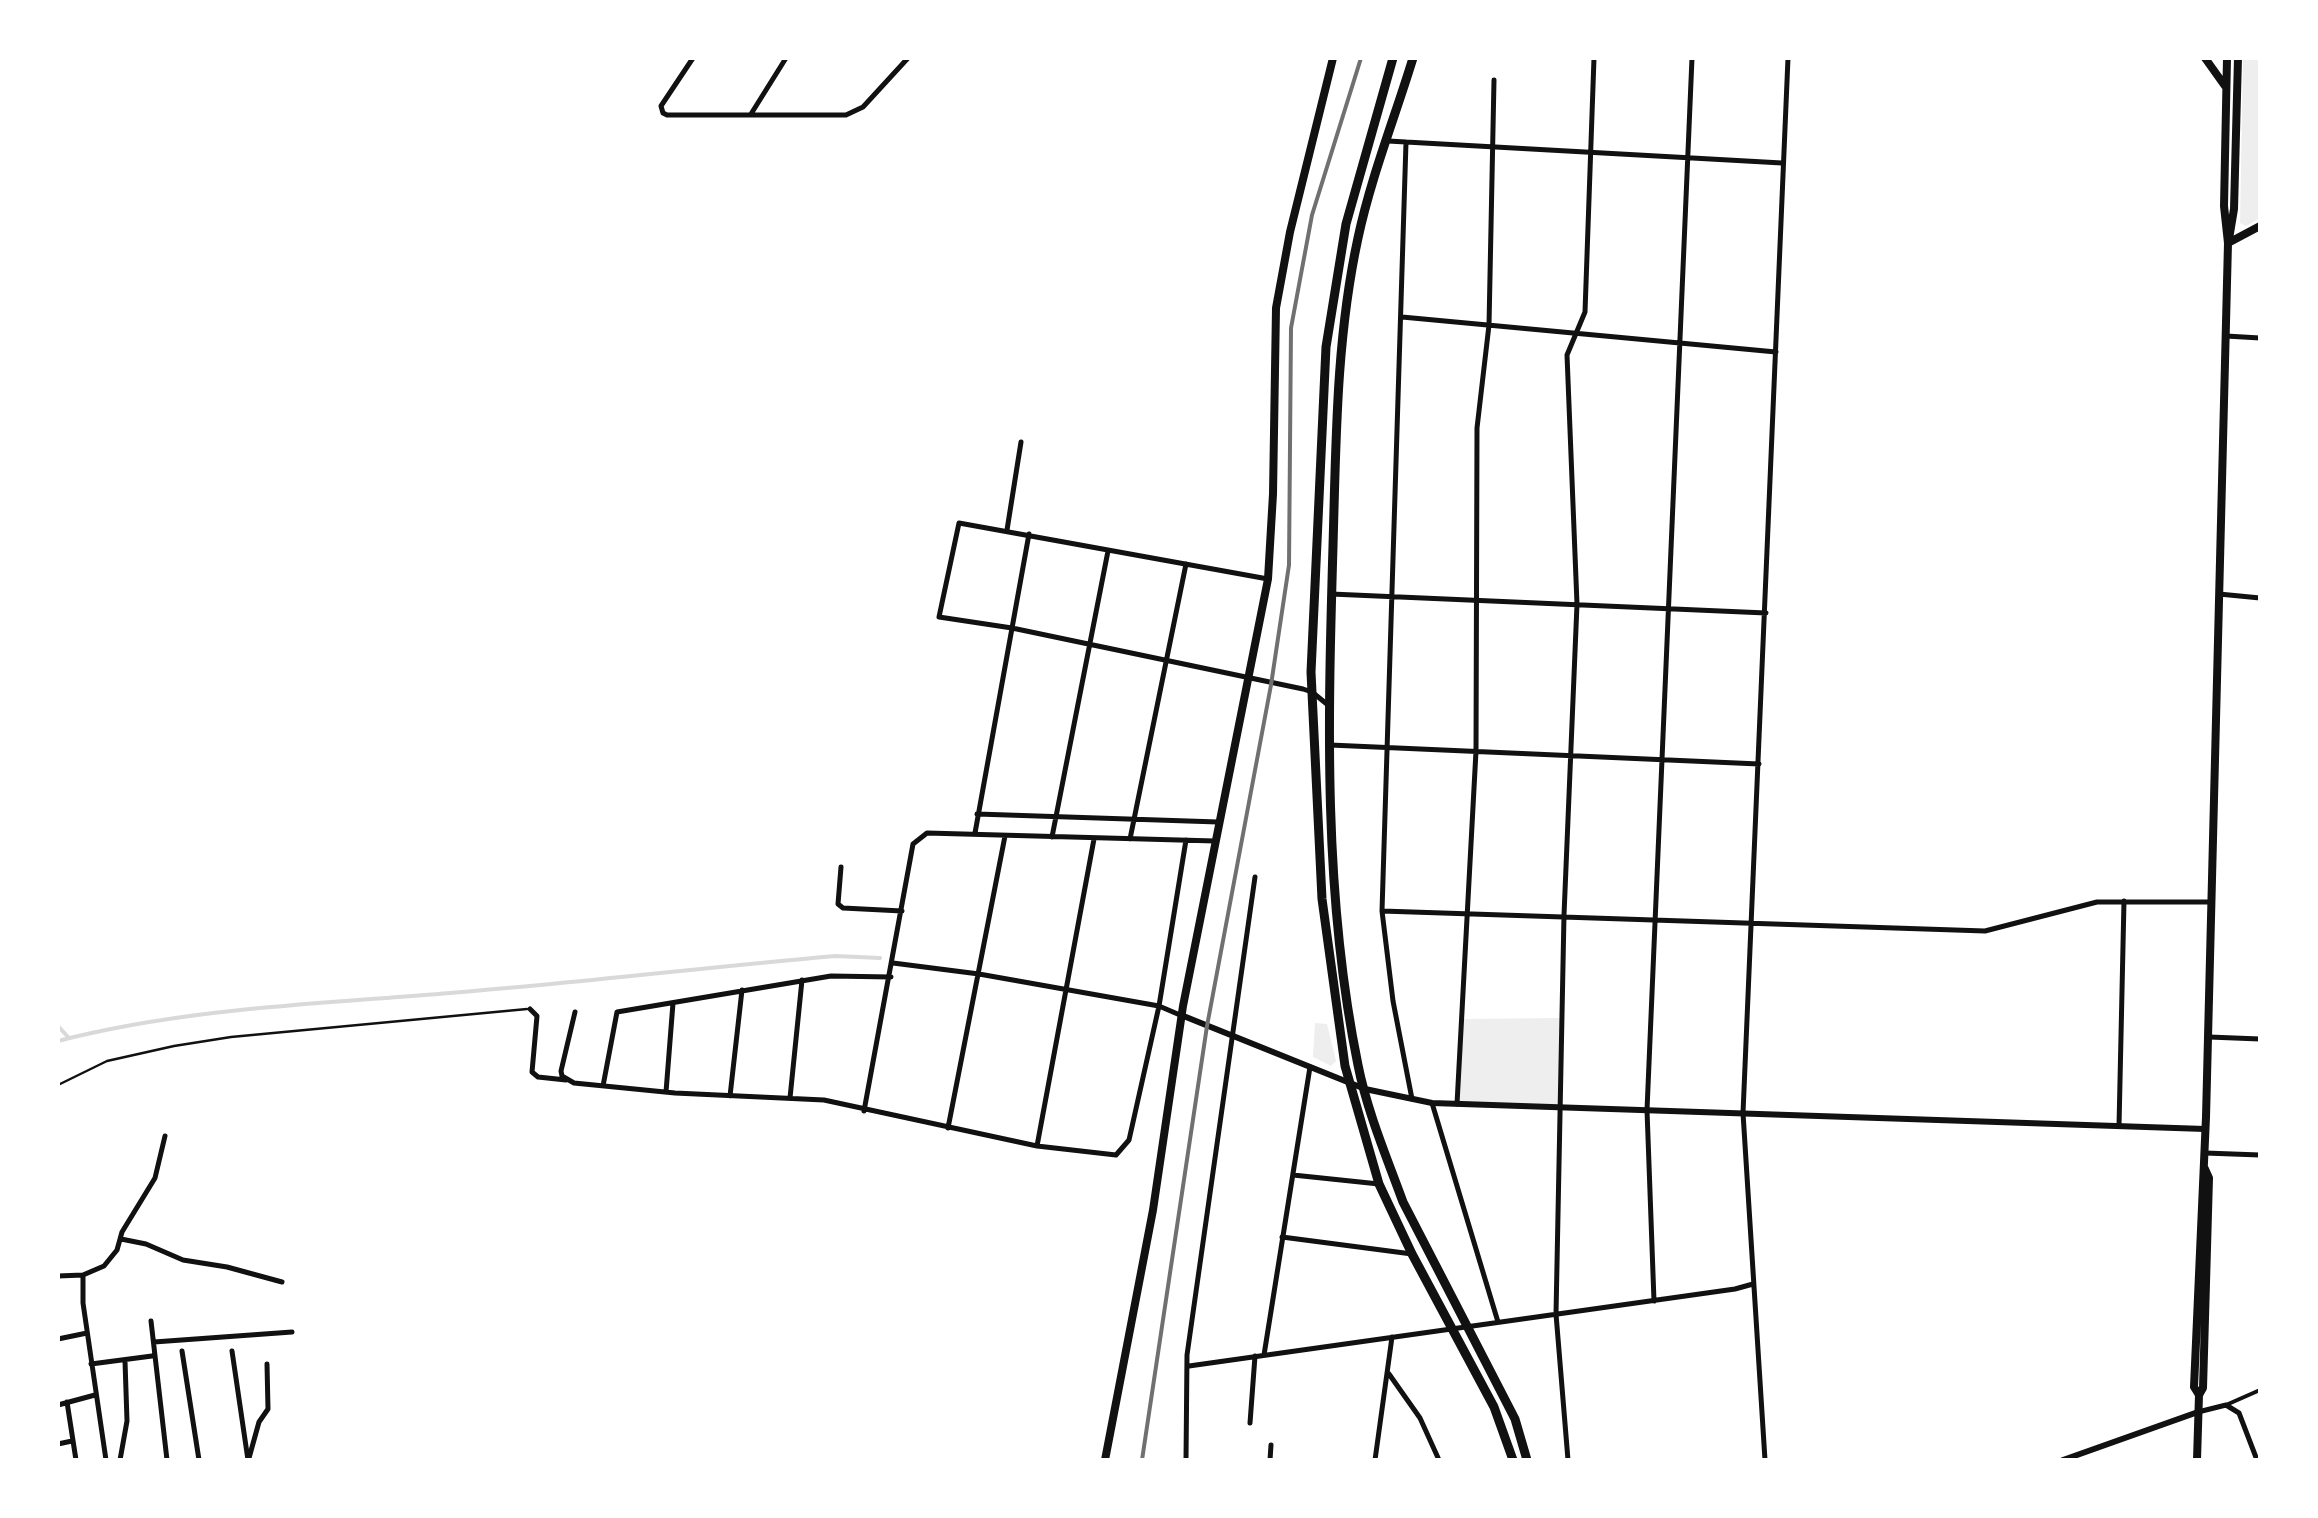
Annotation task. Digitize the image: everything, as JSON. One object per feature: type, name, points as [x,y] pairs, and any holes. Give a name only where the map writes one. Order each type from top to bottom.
[{"type":"main road","points":[[1105,1460],[1153,1210],[1181,1015],[1268,579],[1277,298],[1333,58]]},
{"type":"main road","points":[[1394,58],[1346,224],[1326,347],[1312,692],[1322,900],[1349,1082],[1379,1184],[1494,1407],[1512,1460]]},
{"type":"main road","points":[[1413,58],[1359,235],[1346,314],[1337,412],[1327,745],[1344,982],[1359,1070],[1403,1202],[1516,1418],[1527,1460]]},
{"type":"main road","points":[[2205,58],[2226,89]]},
{"type":"main road","points":[[2196,1460],[2199,1395],[2194,1388],[2206,1129],[2228,244],[2224,206],[2226,58]]},
{"type":"main road","points":[[2228,244],[2234,209],[2238,58]]},
{"type":"main road","points":[[2228,244],[2260,226]]},
{"type":"street","points":[[692,58],[661,106],[663,113],[846,115],[858,111],[908,58]]},
{"type":"street","points":[[750,114],[786,58]]},
{"type":"street","points":[[1568,1460],[1556,1314],[1558,1107],[1577,604],[1567,354],[1585,312],[1594,58]]},
{"type":"street","points":[[1654,1301],[1648,1110],[1692,58]]},
{"type":"street","points":[[1766,1460],[1743,1113],[1788,58]]},
{"type":"street","points":[[1457,1104],[1476,751],[1477,428],[1489,325],[1494,80]]},
{"type":"street","points":[[1388,140],[1782,163]]},
{"type":"street","points":[[1406,142],[1382,910],[1393,1001],[1412,1099]]},
{"type":"street","points":[[1402,317],[1776,352]]},
{"type":"street","points":[[2226,336],[2260,338]]},
{"type":"street","points":[[1008,530],[1020,442]]},
{"type":"street","points":[[1268,579],[959,522],[939,617],[1168,659],[1312,692],[1328,705]]},
{"type":"street","points":[[975,833],[1029,534]]},
{"type":"street","points":[[1052,837],[1108,549]]},
{"type":"street","points":[[1130,839],[1186,564]]},
{"type":"street","points":[[1332,594],[1766,613]]},
{"type":"street","points":[[2220,594],[2260,598]]},
{"type":"street","points":[[1327,745],[1759,764]]},
{"type":"street","points":[[977,814],[1218,822]]},
{"type":"street","points":[[864,1111],[918,837],[927,833],[975,833],[1215,841]]},
{"type":"street","points":[[948,1128],[1005,836]]},
{"type":"street","points":[[1037,1146],[1094,838]]},
{"type":"street","points":[[530,1009],[537,1016],[532,1072],[538,1077],[666,1092],[824,1100],[1037,1146],[1116,1155],[1129,1140],[1159,1006],[1186,840]]},
{"type":"street","points":[[840,867],[838,904],[843,908],[902,912]]},
{"type":"street","points":[[1186,1460],[1188,1356],[1255,878]]},
{"type":"street","points":[[2119,1126],[2124,901]]},
{"type":"street","points":[[1382,910],[1985,931],[2097,902],[2212,902]]},
{"type":"street","points":[[894,963],[1159,1006],[1365,1089],[1432,1103],[2206,1129]]},
{"type":"street","points":[[603,1086],[617,1012],[831,976],[890,977]]},
{"type":"street","points":[[790,1098],[802,980]]},
{"type":"street","points":[[730,1096],[742,990]]},
{"type":"street","points":[[666,1092],[672,1003]]},
{"type":"street","points":[[569,1081],[561,1070],[575,1012]]},
{"type":"street","points":[[2208,1037],[2260,1039]]},
{"type":"street","points":[[1264,1355],[1310,1066]]},
{"type":"street","points":[[1432,1103],[1498,1322]]},
{"type":"street","points":[[58,1276],[84,1274],[110,1262],[155,1178],[165,1136]]},
{"type":"street","points":[[2205,1153],[2260,1155]]},
{"type":"street","points":[[1293,1175],[1379,1184]]},
{"type":"street","points":[[1282,1238],[1412,1254]]},
{"type":"street","points":[[120,1239],[146,1244],[183,1260],[282,1282]]},
{"type":"street","points":[[84,1274],[83,1303],[106,1460]]},
{"type":"street","points":[[1189,1366],[1753,1284]]},
{"type":"street","points":[[151,1321],[167,1460]]},
{"type":"street","points":[[154,1342],[292,1332]]},
{"type":"street","points":[[58,1339],[88,1333]]},
{"type":"street","points":[[1375,1460],[1392,1337]]},
{"type":"street","points":[[232,1350],[248,1460]]},
{"type":"street","points":[[182,1351],[199,1460]]},
{"type":"street","points":[[91,1364],[153,1356]]},
{"type":"street","points":[[1250,1423],[1255,1356]]},
{"type":"street","points":[[120,1460],[128,1421],[124,1361]]},
{"type":"street","points":[[248,1460],[259,1422],[268,1410],[267,1364]]},
{"type":"street","points":[[1387,1371],[1420,1418],[1439,1460]]},
{"type":"street","points":[[2063,1460],[2260,1390]]},
{"type":"street","points":[[58,1405],[95,1395]]},
{"type":"street","points":[[67,1402],[76,1460]]},
{"type":"street","points":[[2226,1405],[2239,1414],[2257,1460]]},
{"type":"street","points":[[58,1444],[72,1440]]},
{"type":"street","points":[[1270,1460],[1271,1445]]},
{"type":"lane","points":[[58,1085],[108,1061],[174,1046],[231,1037],[530,1009]]},
{"type":"shaded area","points":[[2243,58],[2260,58],[2260,218],[2246,226],[2240,223]]},
{"type":"shaded area","points":[[1561,1018],[1558,1107],[1457,1104],[1462,1019]]},
{"type":"shaded area","points":[[1315,1023],[1327,1024],[1336,1061],[1331,1066],[1313,1057]]},
{"type":"waterway","points":[[58,1041],[155,1021],[253,1009],[836,956],[880,958]]},
{"type":"waterway","points":[[58,1026],[68,1037]]},
{"type":"railway","points":[[1142,1460],[1207,1026],[1271,685],[1289,565],[1291,328],[1312,215],[1361,58]]}]
